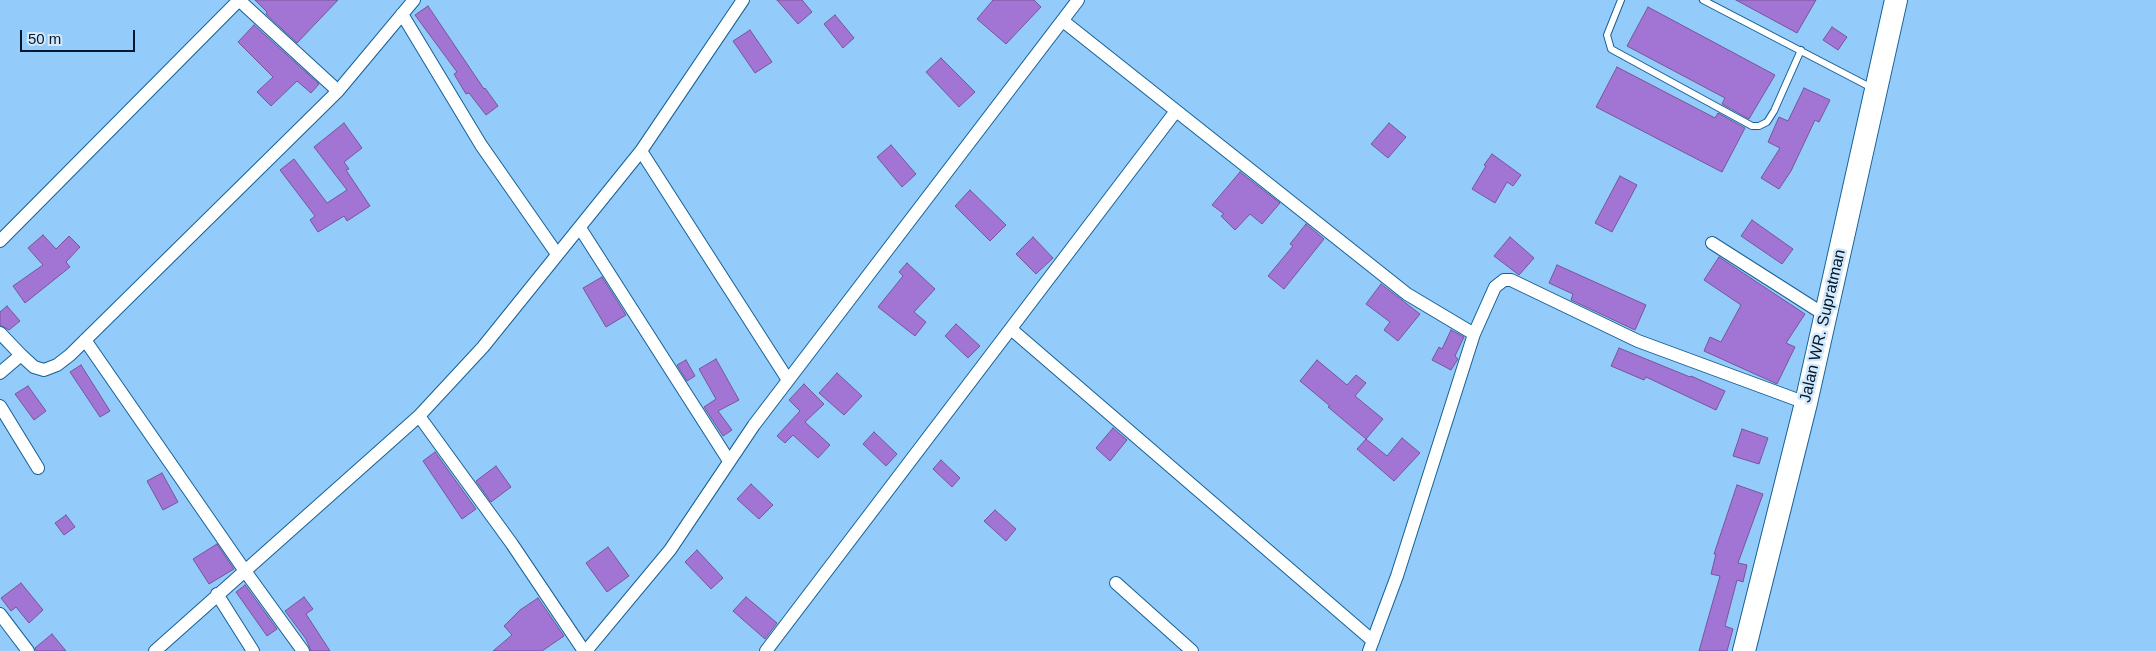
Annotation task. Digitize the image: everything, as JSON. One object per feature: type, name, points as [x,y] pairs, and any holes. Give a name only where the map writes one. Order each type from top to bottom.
[{"type":"highway","name":"Jalan WR. Supratman","points":[[1744,651],[1806,403],[1896,0]]},
{"type":"street","points":[[0,241],[239,0],[338,91]]},
{"type":"street","points":[[0,333],[34,367],[44,370],[57,365],[86,340],[338,91],[414,0]]},
{"type":"street","points":[[154,651],[419,416],[483,347],[640,151],[743,0]]},
{"type":"street","points":[[419,416],[512,544],[585,651],[670,550],[729,460],[788,380],[1078,0]]},
{"type":"street","points":[[402,14],[481,145],[557,254]]},
{"type":"street","points":[[1063,21],[1407,294],[1474,334]]},
{"type":"street","points":[[766,651],[1176,110]]},
{"type":"street","points":[[640,151],[788,380]]},
{"type":"street","points":[[580,228],[729,460]]},
{"type":"street","points":[[1712,243],[1825,315]]},
{"type":"street","points":[[1011,329],[1371,646],[1404,558],[1474,334],[1495,287],[1504,280],[1511,280],[1638,341],[1806,403]]},
{"type":"street","points":[[86,340],[245,571],[303,651]]},
{"type":"street","points":[[0,373],[21,355]]},
{"type":"street","points":[[0,406],[38,468]]},
{"type":"street","points":[[1116,583],[1192,651]]},
{"type":"street","points":[[217,594],[253,651]]},
{"type":"street","points":[[0,614],[28,651]]},
{"type":"lane","points":[[1621,0],[1607,35],[1611,48],[1752,126],[1759,126],[1767,122],[1774,112],[1801,50]]},
{"type":"lane","points":[[1703,0],[1875,90]]},
{"type":"building","points":[[255,0],[338,0],[297,43],[266,14],[267,12]]},
{"type":"building","points":[[777,0],[802,0],[812,12],[798,24]]},
{"type":"building","points":[[993,0],[1034,0],[1041,7],[1006,44],[977,19]]},
{"type":"building","points":[[1736,0],[1816,0],[1797,33]]},
{"type":"building","points":[[428,6],[484,89],[498,106],[486,115],[469,93],[466,94],[454,74],[457,72],[415,15]]},
{"type":"building","points":[[1648,7],[1775,75],[1749,119],[1722,104],[1725,98],[1627,46]]},
{"type":"building","points":[[835,15],[854,38],[843,48],[824,24]]},
{"type":"building","points":[[254,25],[319,84],[311,93],[297,81],[271,106],[257,92],[273,77],[238,42]]},
{"type":"building","points":[[1832,27],[1847,37],[1838,50],[1823,40]]},
{"type":"building","points":[[750,30],[772,62],[755,73],[733,41]]},
{"type":"building","points":[[941,58],[975,92],[959,107],[926,72]]},
{"type":"building","points":[[1617,67],[1715,118],[1718,113],[1745,128],[1722,172],[1596,107]]},
{"type":"building","points":[[1804,88],[1830,100],[1819,122],[1815,120],[1791,171],[1779,189],[1761,178],[1780,148],[1768,142],[1779,117],[1788,121]]},
{"type":"building","points":[[344,123],[362,148],[344,162],[349,169],[346,170],[370,206],[347,221],[344,216],[318,232],[310,220],[315,216],[280,170],[294,159],[327,203],[347,190],[314,147]]},
{"type":"building","points":[[1389,123],[1406,137],[1388,158],[1371,144]]},
{"type":"building","points":[[891,145],[916,174],[902,187],[877,157]]},
{"type":"building","points":[[1492,154],[1521,175],[1513,186],[1507,182],[1495,203],[1472,189]]},
{"type":"building","points":[[1240,172],[1280,203],[1262,224],[1250,214],[1235,230],[1221,216],[1224,214],[1212,205]]},
{"type":"building","points":[[1620,176],[1637,185],[1612,232],[1595,223]]},
{"type":"building","points":[[970,190],[1006,225],[990,241],[955,206]]},
{"type":"building","points":[[1752,220],[1793,249],[1782,264],[1741,236]]},
{"type":"building","points":[[1306,224],[1324,239],[1284,289],[1268,276],[1293,246],[1290,244]]},
{"type":"building","points":[[43,235],[56,249],[69,236],[80,247],[66,262],[70,267],[25,303],[13,286],[43,265],[28,248]]},
{"type":"building","points":[[1033,237],[1053,258],[1036,274],[1016,254]]},
{"type":"building","points":[[1510,237],[1534,258],[1519,275],[1494,256]]},
{"type":"building","points":[[1719,257],[1805,314],[1786,343],[1795,347],[1777,384],[1704,351],[1710,337],[1721,342],[1741,305],[1704,280]]},
{"type":"building","points":[[907,263],[935,289],[914,312],[926,322],[915,336],[878,307],[903,276],[899,272]]},
{"type":"building","points":[[1557,265],[1646,305],[1635,330],[1571,300],[1573,294],[1549,283]]},
{"type":"building","points":[[602,277],[626,315],[606,327],[583,288]]},
{"type":"building","points":[[1381,284],[1420,314],[1398,341],[1384,330],[1390,322],[1366,304]]},
{"type":"building","points":[[7,306],[20,321],[9,330],[0,325],[0,312]]},
{"type":"building","points":[[956,324],[980,346],[968,358],[945,336]]},
{"type":"building","points":[[1451,330],[1464,337],[1455,356],[1458,359],[1451,370],[1432,360],[1439,347],[1442,349]]},
{"type":"building","points":[[1619,348],[1725,391],[1716,410],[1646,377],[1644,380],[1611,366]]},
{"type":"building","points":[[716,359],[739,400],[718,411],[732,430],[723,436],[704,407],[716,399],[699,369]]},
{"type":"building","points":[[686,360],[695,376],[687,381],[677,365]]},
{"type":"building","points":[[1317,360],[1347,385],[1356,375],[1366,383],[1355,396],[1383,419],[1366,439],[1300,381]]},
{"type":"building","points":[[81,365],[110,411],[100,417],[70,372]]},
{"type":"building","points":[[837,373],[862,396],[844,415],[819,393]]},
{"type":"building","points":[[804,384],[824,404],[805,422],[830,445],[818,458],[793,435],[785,443],[777,436],[800,411],[789,400]]},
{"type":"building","points":[[28,386],[46,411],[34,420],[15,394]]},
{"type":"building","points":[[1113,428],[1127,440],[1110,461],[1096,448]]},
{"type":"building","points":[[1742,429],[1768,438],[1759,464],[1733,456]]},
{"type":"building","points":[[874,432],[897,454],[886,466],[863,444]]},
{"type":"building","points":[[1402,438],[1420,453],[1394,481],[1357,449],[1366,439],[1387,456]]},
{"type":"building","points":[[435,452],[476,509],[462,519],[423,461]]},
{"type":"building","points":[[941,460],[960,478],[952,487],[933,469]]},
{"type":"building","points":[[496,466],[511,487],[491,502],[476,481]]},
{"type":"building","points":[[162,473],[178,502],[163,510],[147,481]]},
{"type":"building","points":[[751,484],[773,505],[759,519],[737,499]]},
{"type":"building","points":[[1737,485],[1763,494],[1738,563],[1747,565],[1743,582],[1737,580],[1725,626],[1733,629],[1727,651],[1699,651],[1720,576],[1711,574],[1716,554],[1714,554]]},
{"type":"building","points":[[995,510],[1016,529],[1006,541],[984,521]]},
{"type":"building","points":[[66,515],[75,527],[64,535],[55,523]]},
{"type":"building","points":[[217,544],[234,569],[209,584],[193,559]]},
{"type":"building","points":[[608,547],[629,576],[607,592],[586,563]]},
{"type":"building","points":[[697,550],[723,578],[711,589],[685,562]]},
{"type":"building","points":[[21,583],[43,610],[29,623],[16,607],[11,611],[1,598]]},
{"type":"building","points":[[245,585],[277,629],[267,636],[236,592]]},
{"type":"building","points":[[304,597],[313,609],[306,614],[330,651],[311,651],[306,639],[285,611]]},
{"type":"building","points":[[746,597],[777,623],[765,639],[733,611]]},
{"type":"building","points":[[538,598],[564,636],[542,651],[493,651],[512,635],[504,626],[520,610]]},
{"type":"building","points":[[52,634],[66,651],[36,651],[35,648]]}]
